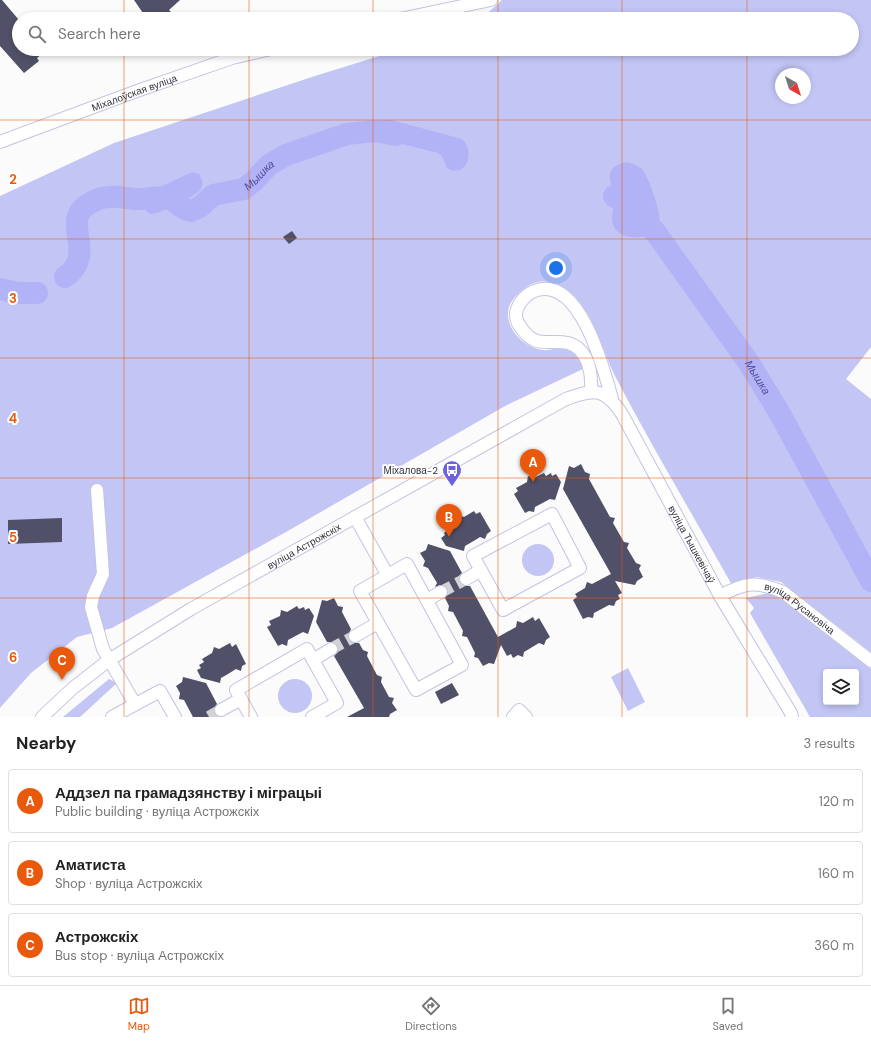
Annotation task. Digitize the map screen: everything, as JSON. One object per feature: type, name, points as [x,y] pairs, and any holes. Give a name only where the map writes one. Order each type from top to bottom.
[{"type":"street","points":[[433,12],[485,1]]},
{"type":"street","name":"Міхалоўская вуліца","points":[[0,142],[195,71],[241,56]]},
{"type":"street","name":"вуліца Тышкевічаў","points":[[591,391],[592,379],[590,368],[587,359],[578,348],[570,344],[540,343],[524,333],[517,322],[516,314],[519,304],[528,294],[536,290],[558,292],[578,311],[591,333],[603,364],[612,399],[720,596],[792,717]]},
{"type":"street","points":[[591,391],[612,399]]},
{"type":"street","name":"вуліца Астрожскіх","points":[[42,717],[73,688],[109,660],[191,609],[566,399],[591,391]]},
{"type":"street","points":[[98,490],[103,574],[93,596],[90,607],[99,640],[135,704]]},
{"type":"street","points":[[552,514],[580,568],[503,610],[481,570],[473,556],[552,514]]},
{"type":"street","points":[[355,517],[387,574]]},
{"type":"street","points":[[407,564],[427,600],[462,665],[416,690],[360,591],[387,574],[407,564]]},
{"type":"street","points":[[466,579],[481,570]]},
{"type":"street","name":"вуліца Русановіча","points":[[720,596],[733,589],[748,584],[771,586],[783,592],[871,661]]},
{"type":"street","points":[[427,600],[441,592]]},
{"type":"street","points":[[355,636],[378,623]]},
{"type":"street","points":[[251,717],[236,690],[307,649],[338,703],[312,717]]},
{"type":"street","points":[[313,660],[331,649]]},
{"type":"street","points":[[112,717],[160,690],[175,717]]},
{"type":"street","points":[[221,710],[241,699]]},
{"type":"street","points":[[512,717],[518,710],[526,717]]},
{"type":"shaded area","points":[[502,0],[871,0],[871,347],[846,379],[871,399],[871,652],[781,582],[757,577],[732,585],[615,376],[597,332],[588,315],[579,301],[564,288],[552,283],[538,282],[523,289],[510,304],[508,313],[509,322],[513,330],[518,337],[534,348],[543,350],[561,348],[570,349],[578,356],[585,368],[505,406],[286,532],[112,628],[77,637],[31,673],[0,708],[0,196],[114,143],[379,56],[859,56],[859,12],[489,12]]},
{"type":"shaded area","points":[[391,120],[462,139],[468,150],[467,162],[464,167],[454,171],[447,168],[442,156],[438,153],[367,135],[366,129],[375,122]]},
{"type":"shaded area","points":[[627,162],[641,168],[652,189],[658,209],[660,225],[658,230],[643,237],[626,236],[618,232],[613,223],[612,216],[614,200],[610,176],[613,168],[619,164]]},
{"type":"shaded area","points":[[192,172],[199,174],[202,180],[202,187],[198,192],[161,212],[150,214],[146,211],[145,202],[147,197],[154,190]]},
{"type":"shaded area","points":[[538,544],[549,549],[554,560],[549,571],[538,576],[527,571],[522,560],[527,549]]},
{"type":"shaded area","points":[[768,593],[779,598],[841,644],[871,669],[871,717],[810,717],[750,613],[754,608],[746,598]]},
{"type":"shaded area","points":[[628,668],[645,702],[628,711],[611,677]]},
{"type":"shaded area","points":[[109,679],[117,683],[80,717],[63,717]]},
{"type":"shaded area","points":[[292,679],[298,679],[302,680],[309,686],[312,696],[311,703],[305,710],[298,713],[292,713],[288,712],[281,706],[278,699],[278,693],[279,689],[285,682]]},
{"type":"building","points":[[0,0],[2,0],[12,12],[12,56],[39,56],[37,58],[39,61],[24,73],[0,46]]},
{"type":"building","points":[[134,0],[180,0],[169,10],[171,12],[142,12]]},
{"type":"building","points":[[292,231],[297,238],[289,244],[283,237]]},
{"type":"building","points":[[581,464],[585,472],[590,474],[589,479],[610,517],[615,518],[613,523],[624,542],[629,543],[627,548],[636,563],[641,565],[639,569],[643,577],[637,581],[635,585],[615,581],[622,593],[618,595],[620,599],[616,601],[614,606],[609,605],[594,613],[593,618],[588,617],[583,619],[573,600],[577,597],[575,594],[585,588],[587,582],[592,584],[611,574],[563,489],[569,466],[574,468]]},
{"type":"building","points":[[544,473],[546,476],[551,473],[552,476],[556,474],[561,482],[555,500],[550,499],[535,507],[534,512],[529,511],[525,513],[514,494],[518,491],[516,488],[527,482],[528,476],[534,478]]},
{"type":"building","points":[[474,511],[476,514],[480,512],[491,531],[487,534],[485,539],[480,537],[465,546],[464,551],[446,546],[441,538],[448,530],[446,527],[457,521],[458,515],[464,517]]},
{"type":"building","points":[[62,518],[62,542],[8,544],[8,520]]},
{"type":"building","points":[[428,544],[450,551],[462,573],[459,576],[459,582],[463,586],[470,586],[498,637],[516,627],[517,621],[523,623],[533,617],[535,621],[539,618],[550,637],[546,640],[544,645],[539,643],[524,652],[523,657],[518,655],[513,658],[511,654],[507,656],[501,645],[494,664],[489,663],[483,666],[478,658],[474,657],[475,653],[467,637],[462,636],[463,631],[453,612],[448,611],[449,606],[445,598],[448,592],[447,588],[441,585],[435,587],[437,583],[428,568],[423,566],[425,561],[420,553],[426,550]]},
{"type":"building","points":[[334,598],[338,606],[343,607],[342,612],[351,629],[348,636],[349,640],[359,643],[363,650],[368,652],[367,656],[377,675],[382,677],[381,682],[389,697],[394,698],[392,703],[397,710],[390,714],[389,717],[347,717],[364,708],[334,656],[338,652],[338,645],[334,642],[327,642],[316,622],[322,600],[327,601]]},
{"type":"building","points":[[297,606],[299,609],[304,607],[305,610],[309,608],[314,616],[308,634],[303,632],[288,640],[287,646],[282,644],[278,646],[267,627],[271,625],[269,621],[280,616],[281,610],[287,612]]},
{"type":"building","points":[[230,643],[232,647],[236,644],[246,664],[242,666],[241,671],[236,669],[221,678],[220,683],[201,678],[197,670],[201,668],[199,665],[204,662],[202,659],[212,653],[214,647],[219,649]]},
{"type":"building","points":[[183,677],[206,683],[217,704],[214,710],[215,714],[219,717],[193,717],[184,700],[179,699],[180,693],[176,686],[182,682]]},
{"type":"building","points":[[452,683],[459,695],[441,704],[435,692]]},
{"type":"waterway","name":"Мышка","points":[[65,277],[75,267],[79,257],[77,227],[78,218],[82,209],[96,200],[113,197],[134,199],[164,197],[171,199],[184,209],[191,211],[200,207],[213,195],[244,189],[269,165],[286,155],[347,134],[375,131],[396,135]]},
{"type":"waterway","name":"Мышка","points":[[614,196],[634,209],[656,233],[749,363],[779,412],[871,581]]},
{"type":"waterway","name":"Мышка","points":[[0,289],[18,293],[37,293]]},
{"type":"tunnel","points":[[441,592],[466,579]]},
{"type":"tunnel","points":[[331,649],[355,636]]},
{"type":"tunnel","points":[[209,717],[221,710]]},
{"type":"place","name":"Аддзел па грамадзянству і міграцыі","points":[[533,482]]},
{"type":"place","name":"Міхалова-2","points":[[452,487]]},
{"type":"place","name":"Аматиста","points":[[449,537]]},
{"type":"place","name":"Астрожскіх","points":[[62,680]]}]
